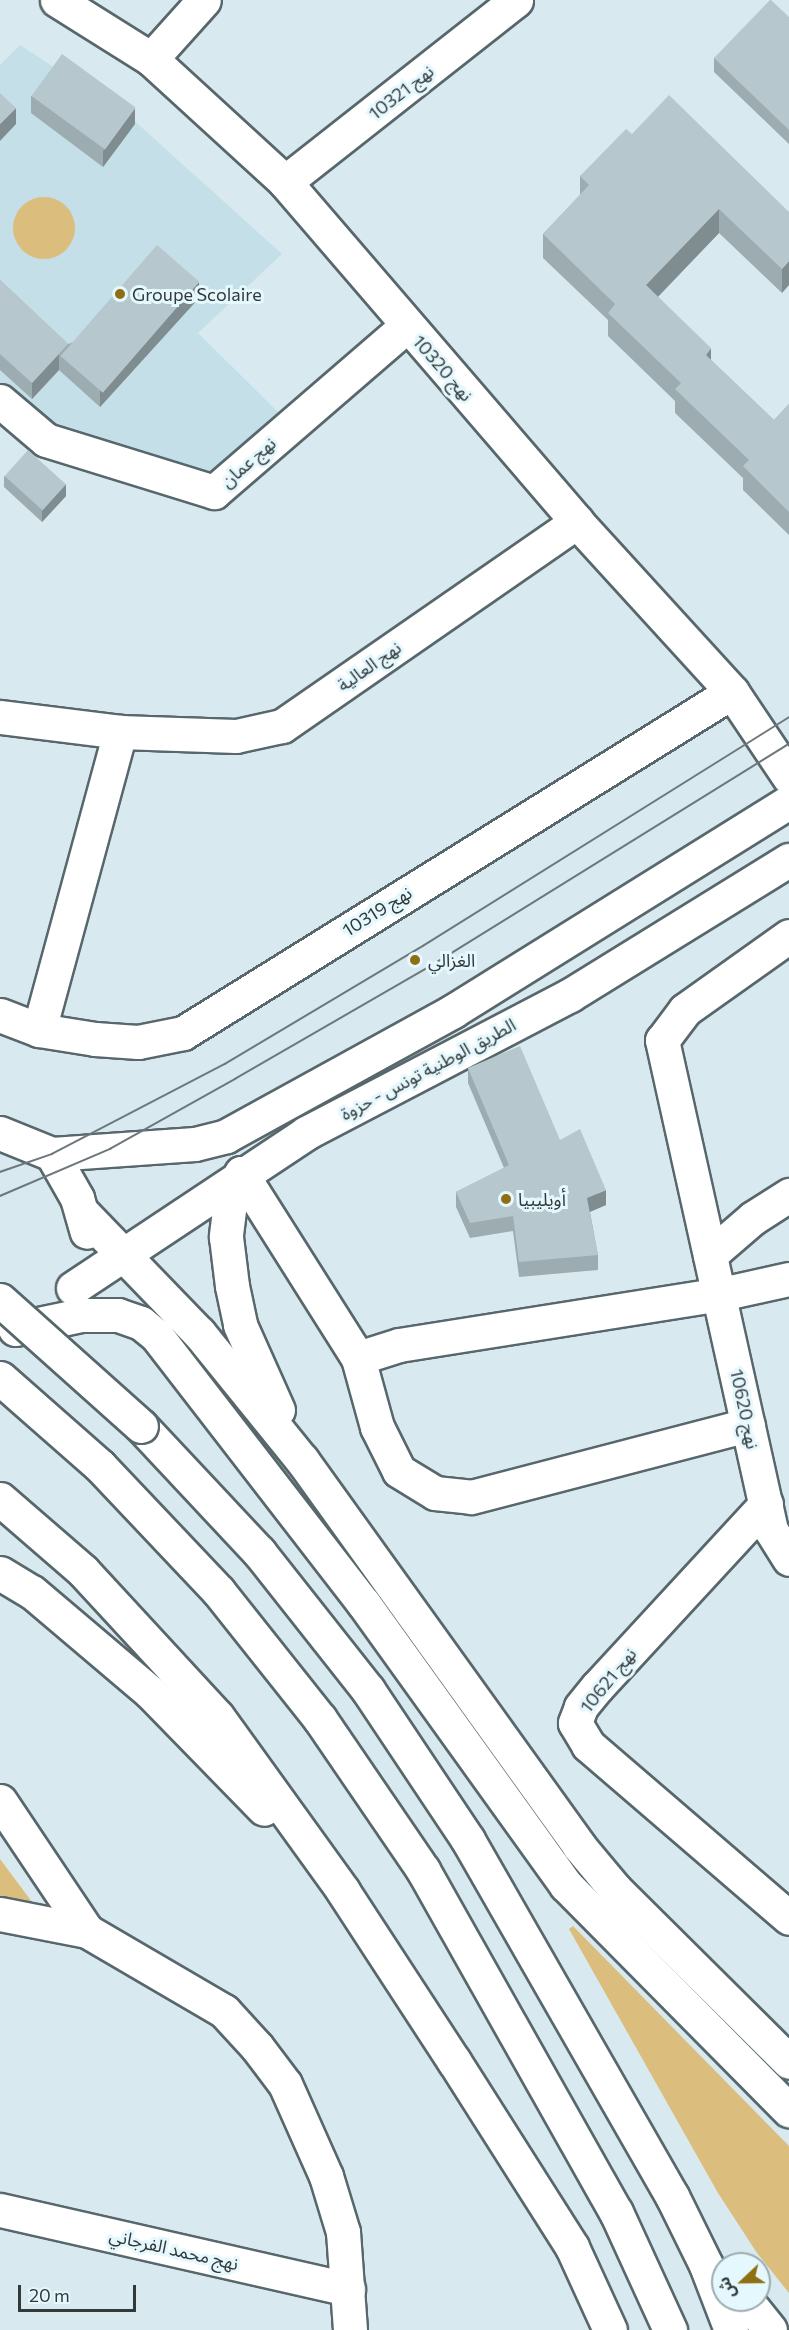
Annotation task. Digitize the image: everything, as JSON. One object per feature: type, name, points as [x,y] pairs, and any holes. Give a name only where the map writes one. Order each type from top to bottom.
[{"type":"main road","name":"نهج 10320","points":[[57,0],[151,59],[285,182],[406,326],[577,522],[732,692],[789,777]]},
{"type":"main road","points":[[151,59],[204,0]]},
{"type":"main road","name":"نهج 10321","points":[[285,182],[515,0]]},
{"type":"main road","name":"نهج عمان","points":[[0,401],[46,440],[214,492],[406,326]]},
{"type":"main road","name":"نهج العالية","points":[[0,717],[128,731],[236,736],[282,726],[577,522]]},
{"type":"main road","name":"نهج 10319","points":[[0,1015],[39,1030],[138,1042],[183,1033],[732,692]]},
{"type":"main road","points":[[39,1030],[128,731]]},
{"type":"main road","name":"الطريق الوطنية تونس - حزوة","points":[[52,1154],[195,1144],[226,1136],[453,1011],[789,802]]},
{"type":"main road","name":"الطريق الوطنية تونس - حزوة","points":[[8,1335],[120,1255],[241,1173],[306,1133],[570,995],[789,860]]},
{"type":"main road","points":[[789,936],[685,1010],[662,1040],[710,1255],[753,1218],[789,1195]]},
{"type":"main road","points":[[0,1133],[52,1154],[82,1212],[87,1232],[85,1259],[73,1288]]},
{"type":"main road","points":[[241,1173],[358,1358],[377,1427],[399,1471],[435,1493],[471,1497],[748,1425]]},
{"type":"main road","points":[[241,1173],[230,1202],[226,1237],[240,1325],[302,1460]]},
{"type":"main road","points":[[82,1212],[120,1255],[199,1333],[302,1460],[579,1846],[615,1889],[789,2062]]},
{"type":"main road","points":[[753,1218],[789,1212]]},
{"type":"main road","name":"نهج 10620","points":[[710,1255],[721,1294],[771,1530],[789,1559]]},
{"type":"main road","points":[[358,1358],[410,1343],[721,1294],[789,1279]]},
{"type":"main road","points":[[0,1300],[141,1426],[259,1552],[368,1690],[468,1840],[672,2196],[712,2252]]},
{"type":"main road","points":[[8,1335],[81,1315],[118,1315],[141,1323],[156,1335],[364,1604],[566,1885],[789,2110]]},
{"type":"main road","points":[[0,1378],[100,1466],[219,1593],[306,1701],[423,1870],[616,2212],[670,2330]]},
{"type":"main road","points":[[0,1499],[83,1571],[217,1716],[342,1891],[572,2247],[610,2330]]},
{"type":"main road","name":"نهج 10621","points":[[766,1504],[597,1687],[581,1707],[575,1724],[588,1744],[789,1918]]},
{"type":"main road","points":[[0,1573],[32,1592],[150,1692],[342,1891]]},
{"type":"main road","points":[[0,1801],[87,1931]]},
{"type":"main road","points":[[0,1914],[87,1931],[224,2010],[285,2084],[309,2131],[343,2232],[350,2330]]},
{"type":"main road","points":[[672,2196],[731,2330]]},
{"type":"main road","name":"نهج محمد الفرجاني","points":[[0,2210],[348,2289]]},
{"type":"main road","points":[[756,2312],[770,2330]]},
{"type":"shaded area","name":"Groupe Scolaire","points":[[20,45],[129,116],[282,254],[198,333],[278,412],[210,477],[54,430],[0,384],[0,65]]},
{"type":"shaded area","points":[[44,197],[66,206],[75,228],[66,250],[44,259],[22,250],[13,228],[22,206]]},
{"type":"shaded area","points":[[0,1859],[38,1910],[0,1899]]},
{"type":"shaded area","points":[[573,1926],[789,2146],[789,2293],[771,2270],[771,2252],[756,2252],[718,2193],[569,1929]]},
{"type":"building","points":[[770,0],[789,17],[789,130],[714,58]]},
{"type":"building","points":[[62,54],[136,107],[105,150],[31,96]]},
{"type":"building","points":[[0,93],[16,108],[0,124]]},
{"type":"building","points":[[669,95],[789,212],[789,261],[782,269],[719,209],[646,285],[711,348],[706,355],[774,420],[789,404],[789,512],[743,466],[749,460],[675,389],[681,383],[608,313],[615,304],[543,234],[589,185],[580,176],[626,129],[632,134]]},
{"type":"building","points":[[157,245],[199,282],[103,393],[61,356]]},
{"type":"building","points":[[0,280],[68,344],[32,383],[0,354]]},
{"type":"building","points":[[28,450],[66,484],[42,510],[5,476]]},
{"type":"building","points":[[520,1046],[560,1140],[580,1129],[606,1190],[587,1198],[598,1255],[519,1262],[513,1216],[470,1223],[456,1192],[509,1165],[468,1068]]},
{"type":"tram line","points":[[0,1172],[52,1154],[225,1064],[423,946],[789,717]]},
{"type":"tram line","points":[[0,1196],[110,1149],[235,1079],[434,964],[789,744]]},
{"type":"place","name":"Groupe Scolaire","points":[[120,294]]},
{"type":"place","name":"الغزالي","points":[[415,960]]},
{"type":"place","name":"أويليبيا","points":[[506,1199]]}]
